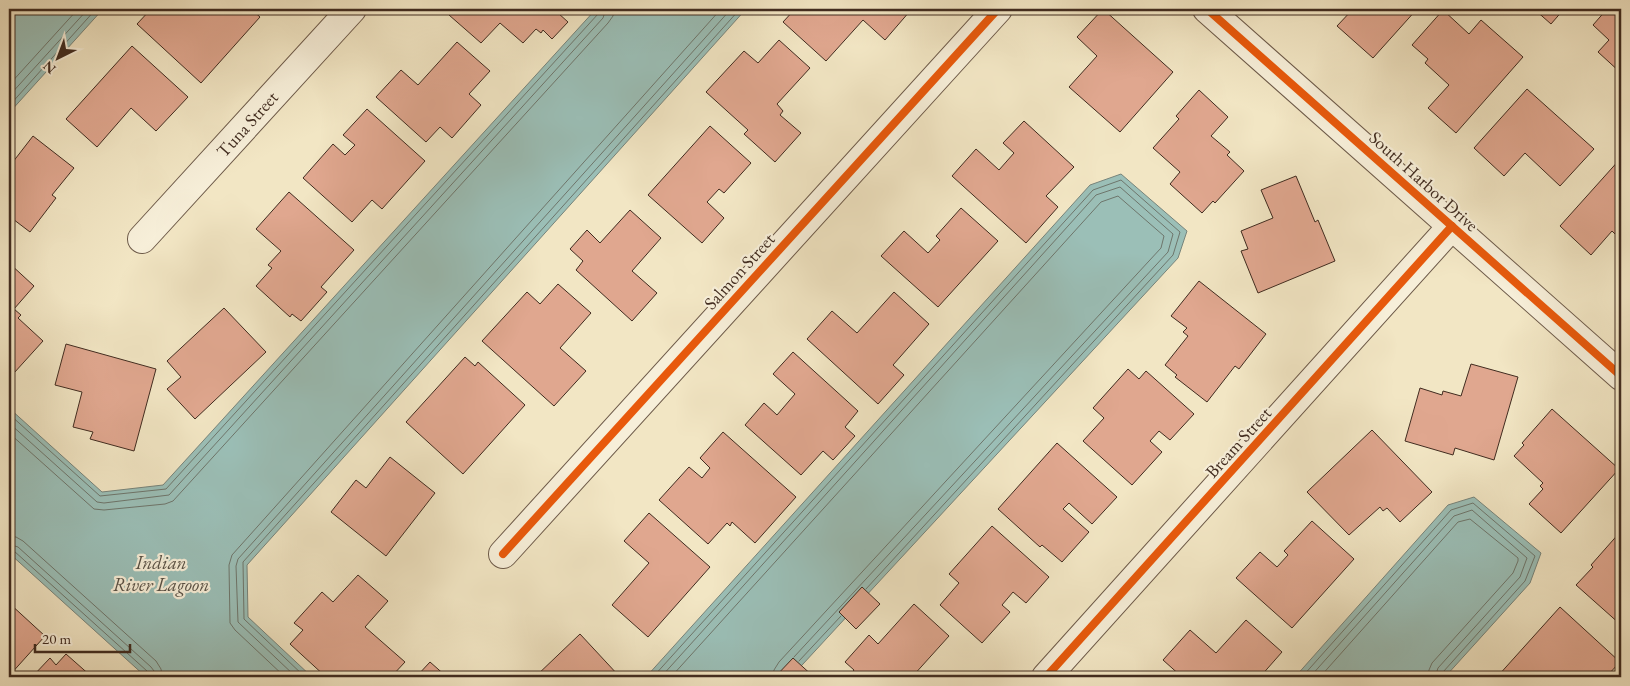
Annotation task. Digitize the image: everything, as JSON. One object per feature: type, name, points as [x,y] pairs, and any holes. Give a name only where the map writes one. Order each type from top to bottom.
[{"type":"street","name":"Tuna Street","points":[[142,239],[352,9]]},
{"type":"street","name":"Salmon Street","points":[[503,554],[998,9]]},
{"type":"street","name":"South Harbor Drive","points":[[1207,9],[1621,376]]},
{"type":"street","name":"Bream Street","points":[[1046,677],[1452,226]]},
{"type":"water","points":[[9,9],[103,9],[9,113]]},
{"type":"water","name":"Indian River Lagoon","points":[[596,9],[746,9],[247,565],[248,617],[312,677],[146,677],[9,553],[9,408],[102,492],[163,485]]},
{"type":"water","points":[[1121,174],[1187,231],[1178,258],[791,677],[646,677],[1090,185]]},
{"type":"water","points":[[1474,497],[1541,553],[1530,583],[1445,677],[1295,677],[1448,505]]},
{"type":"building","points":[[151,9],[251,9],[260,17],[201,83],[137,24]]},
{"type":"building","points":[[454,9],[563,9],[558,13],[568,22],[552,39],[543,30],[541,33],[536,29],[523,43],[500,23],[481,43],[449,15]]},
{"type":"building","points":[[795,9],[907,9],[910,11],[885,40],[863,20],[826,61],[783,22]]},
{"type":"building","points":[[1103,9],[1173,72],[1120,132],[1069,87],[1097,56],[1077,37]]},
{"type":"building","points":[[1353,9],[1417,9],[1373,58],[1337,26]]},
{"type":"building","points":[[1534,9],[1564,9],[1551,24]]},
{"type":"building","points":[[1607,9],[1621,9],[1621,73],[1598,52],[1609,40],[1593,25]]},
{"type":"building","points":[[1443,10],[1469,34],[1481,20],[1523,57],[1456,133],[1428,108],[1449,85],[1425,63],[1428,59],[1412,45]]},
{"type":"building","points":[[779,40],[810,68],[777,104],[783,111],[780,115],[801,133],[775,162],[744,134],[748,130],[706,92],[744,51],[758,63]]},
{"type":"building","points":[[457,42],[490,71],[469,94],[481,105],[452,138],[440,127],[426,142],[376,97],[401,70],[418,85]]},
{"type":"building","points":[[132,46],[188,97],[156,131],[131,108],[97,147],[66,119]]},
{"type":"building","points":[[1527,89],[1594,149],[1560,186],[1525,153],[1504,176],[1474,148]]},
{"type":"building","points":[[1199,90],[1228,117],[1211,136],[1230,152],[1227,155],[1244,171],[1215,203],[1213,201],[1202,213],[1170,184],[1180,172],[1153,148],[1179,119],[1176,116]]},
{"type":"building","points":[[367,109],[425,161],[382,209],[372,200],[352,222],[303,178],[333,144],[345,155],[355,145],[343,135]]},
{"type":"building","points":[[1024,121],[1074,167],[1046,196],[1058,207],[1026,243],[952,176],[976,149],[999,170],[1014,153],[1003,143]]},
{"type":"building","points":[[710,126],[751,163],[724,193],[719,189],[707,202],[724,218],[702,243],[648,195]]},
{"type":"building","points":[[33,136],[74,168],[52,195],[56,198],[30,232],[9,216],[9,167]]},
{"type":"building","points":[[1621,158],[1621,240],[1612,231],[1591,255],[1560,226]]},
{"type":"building","points":[[1296,176],[1315,222],[1318,220],[1335,261],[1258,293],[1241,251],[1248,249],[1241,231],[1273,218],[1261,190]]},
{"type":"building","points":[[289,192],[354,250],[321,287],[327,292],[301,321],[292,314],[290,317],[256,286],[272,268],[268,265],[281,251],[256,229]]},
{"type":"building","points":[[961,208],[998,241],[938,307],[881,256],[904,231],[928,253],[940,240],[936,236]]},
{"type":"building","points":[[630,210],[661,238],[632,271],[657,293],[632,321],[576,270],[583,261],[570,249],[587,230],[600,243]]},
{"type":"building","points":[[9,263],[34,286],[14,309],[21,315],[18,318],[43,341],[14,373],[9,368]]},
{"type":"building","points":[[1199,281],[1266,334],[1239,369],[1235,366],[1207,402],[1175,377],[1177,375],[1165,365],[1188,336],[1183,332],[1187,328],[1171,316]]},
{"type":"building","points":[[558,284],[591,313],[560,348],[586,371],[554,406],[482,341],[527,292],[540,304]]},
{"type":"building","points":[[894,292],[929,324],[893,365],[904,375],[878,404],[807,339],[832,311],[857,333]]},
{"type":"building","points":[[224,308],[266,352],[195,419],[167,389],[181,377],[167,361]]},
{"type":"building","points":[[66,344],[156,369],[134,451],[90,439],[93,432],[73,427],[82,392],[55,385]]},
{"type":"building","points":[[793,352],[858,411],[845,427],[855,436],[833,460],[823,451],[801,475],[745,425],[764,403],[777,415],[795,394],[773,374]]},
{"type":"building","points":[[465,357],[475,366],[478,362],[525,405],[463,474],[406,422]]},
{"type":"building","points":[[1471,364],[1518,377],[1494,460],[1455,448],[1453,455],[1405,441],[1420,388],[1442,395],[1443,391],[1461,396]]},
{"type":"building","points":[[1128,369],[1139,379],[1146,371],[1194,414],[1170,440],[1159,431],[1150,441],[1162,452],[1132,485],[1083,441],[1104,418],[1093,408]]},
{"type":"building","points":[[1552,409],[1619,469],[1561,533],[1529,504],[1543,489],[1540,486],[1543,483],[1514,456],[1524,445],[1522,443]]},
{"type":"building","points":[[1372,430],[1432,492],[1400,522],[1387,508],[1383,511],[1380,507],[1349,535],[1307,492]]},
{"type":"building","points":[[723,432],[796,497],[755,543],[732,522],[730,526],[727,523],[708,544],[659,500],[689,467],[702,478],[710,468],[700,458]]},
{"type":"building","points":[[1057,443],[1117,497],[1092,524],[1069,503],[1063,509],[1089,532],[1062,562],[1042,545],[1040,547],[998,509]]},
{"type":"building","points":[[390,457],[435,493],[386,556],[331,512],[356,480],[366,488]]},
{"type":"building","points":[[649,513],[710,567],[648,637],[612,605],[649,563],[624,541]]},
{"type":"building","points":[[1312,521],[1354,559],[1292,628],[1236,578],[1260,552],[1277,567],[1288,555],[1284,551]]},
{"type":"building","points":[[992,526],[1049,577],[1026,603],[1013,592],[1002,605],[1010,612],[982,643],[940,605],[959,583],[949,574]]},
{"type":"building","points":[[1621,531],[1621,625],[1576,585],[1593,567],[1591,565]]},
{"type":"building","points":[[358,575],[388,601],[365,627],[405,662],[391,677],[326,677],[290,644],[303,630],[294,623],[322,592],[333,602]]},
{"type":"building","points":[[862,587],[880,604],[856,629],[839,612]]},
{"type":"building","points":[[9,603],[45,636],[9,676]]},
{"type":"building","points":[[914,604],[949,636],[912,677],[855,677],[851,674],[854,670],[845,662],[869,635],[878,644]]},
{"type":"building","points":[[1560,607],[1620,662],[1606,677],[1497,677]]},
{"type":"building","points":[[1246,620],[1282,652],[1260,677],[1182,677],[1163,660],[1190,630],[1216,653]]},
{"type":"building","points":[[580,634],[619,676],[535,677]]},
{"type":"building","points":[[66,654],[92,677],[32,677],[50,658],[56,665]]},
{"type":"building","points":[[793,658],[814,677],[775,677]]},
{"type":"building","points":[[430,662],[447,677],[416,677]]},
{"type":"cycle path","points":[[503,554],[998,9]]},
{"type":"cycle path","points":[[1207,9],[1621,376]]},
{"type":"cycle path","points":[[1046,677],[1452,226]]}]
